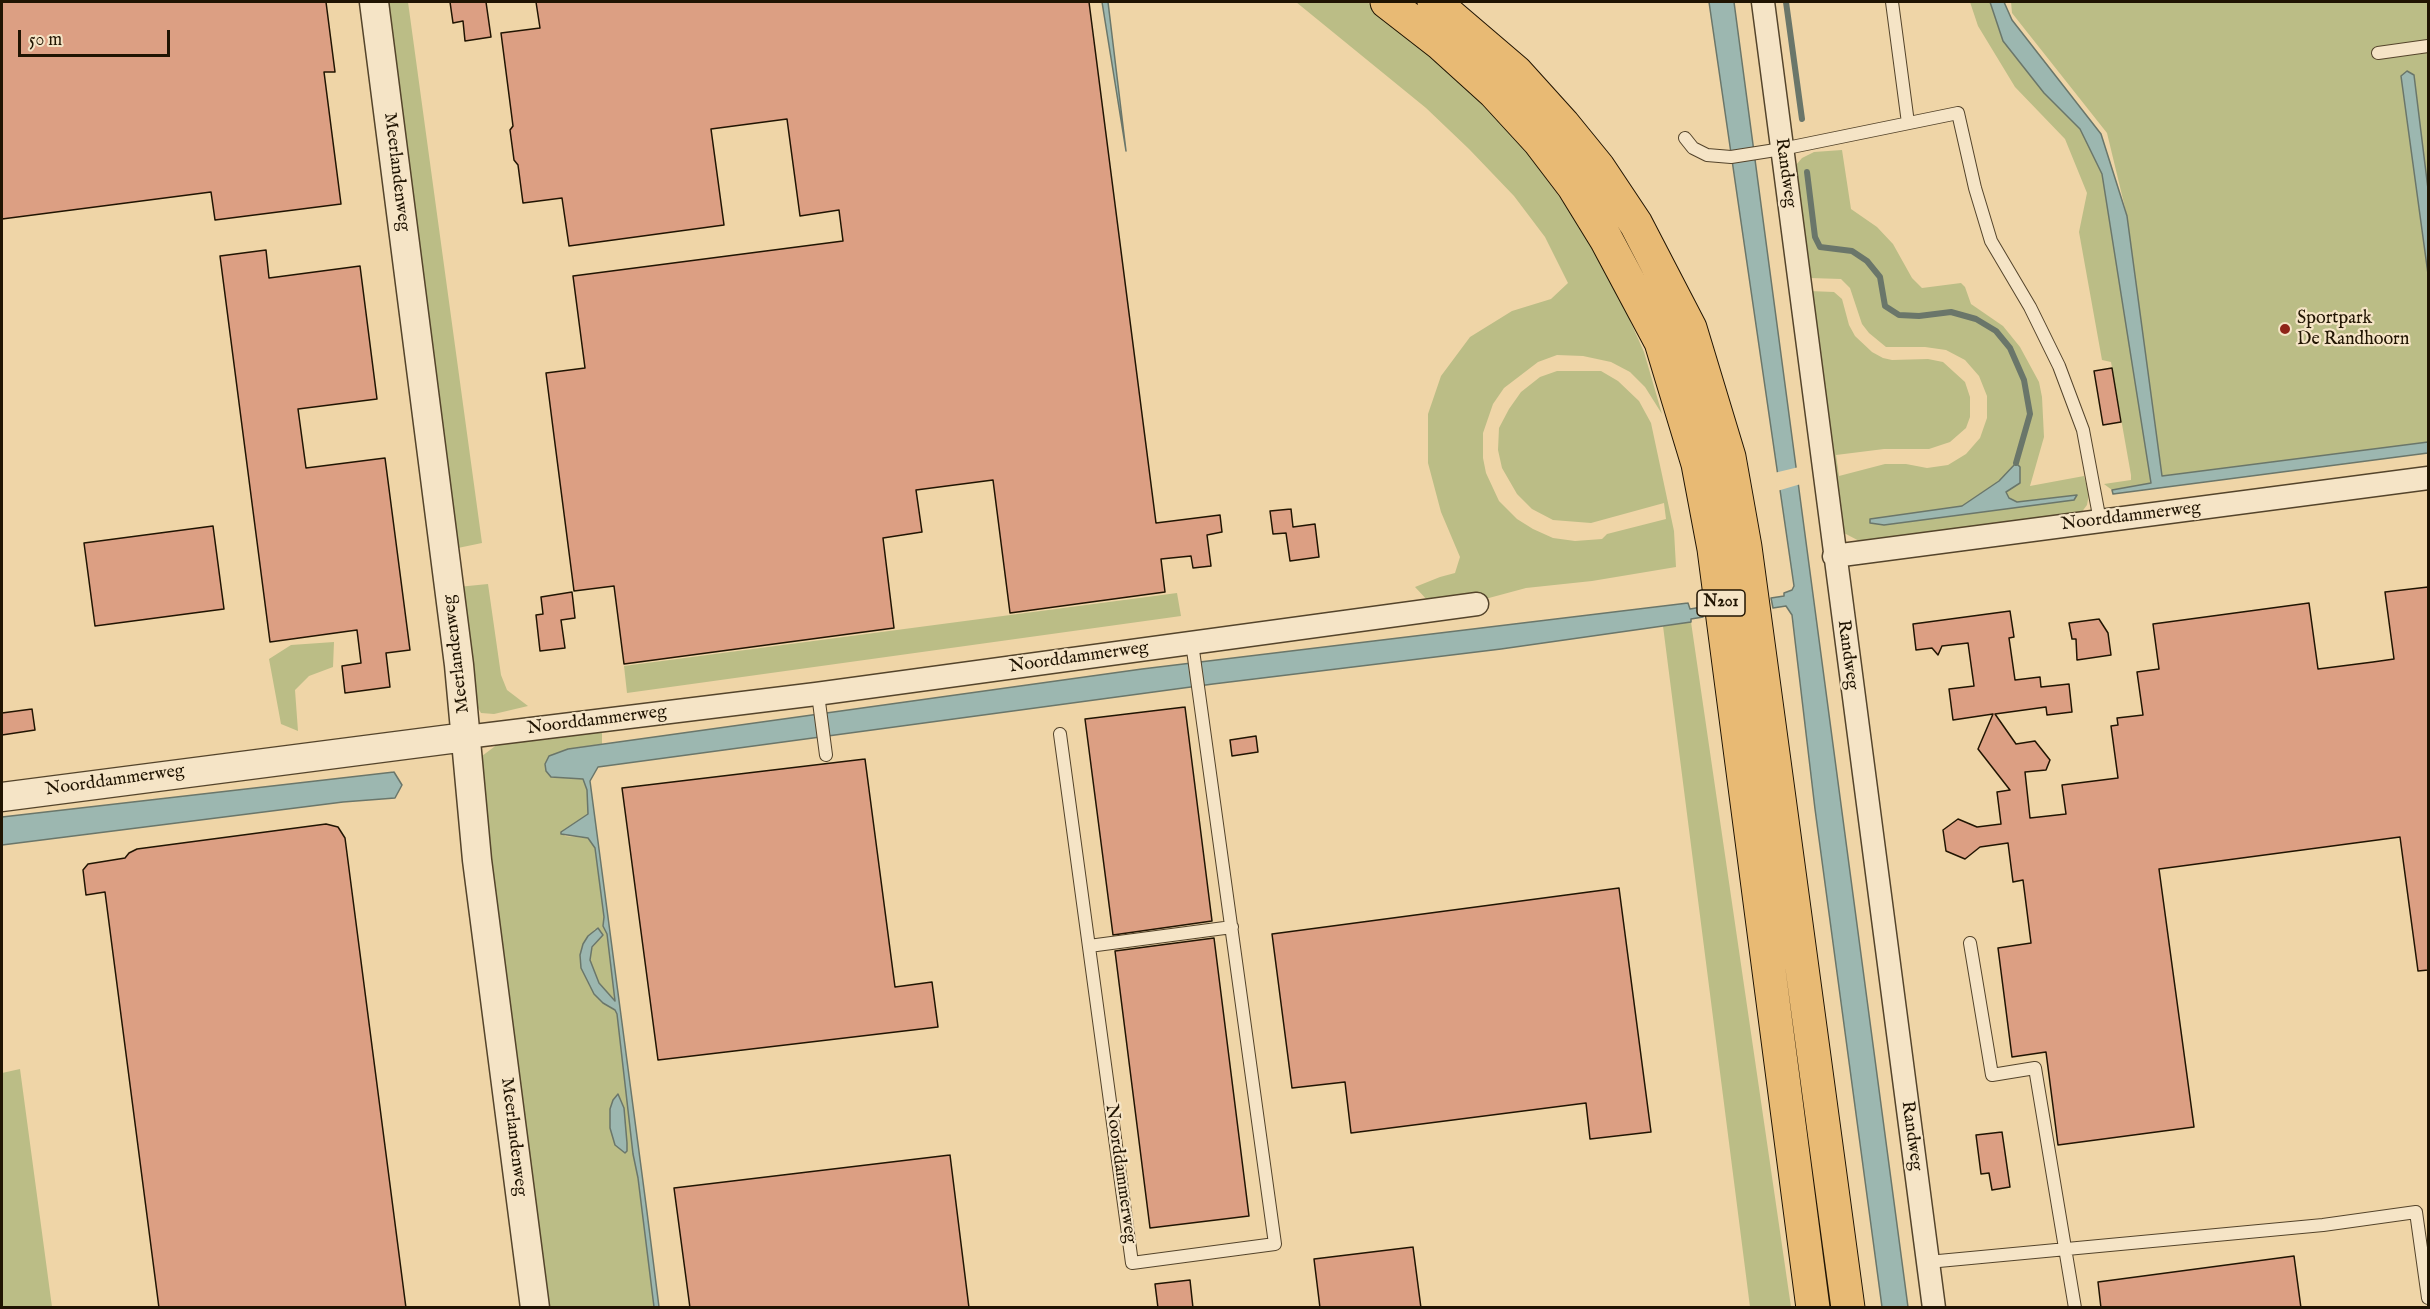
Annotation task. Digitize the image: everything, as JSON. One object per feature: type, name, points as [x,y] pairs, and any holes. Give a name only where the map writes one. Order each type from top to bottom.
[{"type":"highway","name":"N201","points":[[1387,2],[1441,44],[1494,92],[1539,141],[1574,187],[1596,221],[1661,342],[1698,464],[1714,549],[1813,1308]]},
{"type":"highway","name":"N201","points":[[1434,2],[1516,72],[1598,167],[1636,224],[1690,328],[1729,457],[1745,547],[1848,1308]]},
{"type":"street","name":"Meerlandenweg","points":[[374,2],[459,665],[477,860],[536,1308]]},
{"type":"street","name":"Randweg","points":[[1763,2],[1934,1308]]},
{"type":"street","name":"Noorddammerweg","points":[[1834,556],[2428,478]]},
{"type":"street","name":"Noorddammerweg","points":[[2,797],[466,737],[818,698],[1477,604]]},
{"type":"lane","points":[[1892,2],[1908,123]]},
{"type":"lane","points":[[2378,53],[2428,46]]},
{"type":"lane","points":[[1685,138],[1693,148],[1707,155],[1731,157],[1782,149],[1958,113],[1975,188],[1991,242],[2030,307],[2059,366],[2083,430],[2100,521]]},
{"type":"lane","name":"Noorddammerweg","points":[[1060,734],[1132,1263],[1275,1244],[1193,646]]},
{"type":"lane","points":[[818,698],[826,752]]},
{"type":"lane","points":[[1089,946],[1232,927]]},
{"type":"lane","points":[[1970,943],[1992,1075],[2035,1068],[2074,1308]]},
{"type":"lane","points":[[1928,1262],[2323,1225],[2416,1212],[2428,1298]]},
{"type":"green space","points":[[381,2],[408,2],[482,543],[453,549]]},
{"type":"green space","points":[[1296,2],[1367,2],[1457,76],[1529,155],[1579,224],[1619,296],[1644,352],[1662,414],[1645,387],[1630,372],[1611,362],[1583,356],[1557,355],[1538,362],[1504,388],[1493,404],[1483,433],[1483,458],[1486,473],[1499,501],[1517,519],[1553,538],[1575,541],[1602,539],[1607,534],[1666,519],[1664,503],[1591,523],[1553,520],[1532,509],[1517,494],[1502,468],[1498,450],[1499,428],[1521,392],[1540,377],[1557,371],[1601,371],[1618,381],[1639,401],[1651,423],[1674,531],[1676,567],[1592,581],[1526,588],[1474,602],[1429,602],[1415,587],[1455,573],[1460,557],[1441,512],[1428,463],[1428,414],[1441,376],[1470,337],[1512,311],[1551,299],[1568,283],[1545,237],[1514,196],[1469,149],[1426,108]]},
{"type":"green space","points":[[1970,2],[1990,2],[2003,41],[2044,93],[2080,129],[2102,174],[2151,483],[2112,490],[2104,484],[2131,480],[2131,475],[2111,362],[2102,360],[2079,232],[2087,193],[2065,139],[2015,87],[1978,26]]},
{"type":"green space","name":"Sportpark De Randhoorn","points":[[2011,2],[2428,2],[2428,442],[2162,476],[2127,216],[2107,133],[2012,13]]},
{"type":"green space","points":[[1842,150],[1851,209],[1877,227],[1893,244],[1912,278],[1922,288],[1961,283],[1965,287],[1971,304],[2003,326],[2020,347],[2039,382],[2042,397],[2044,437],[2030,486],[2084,476],[2089,494],[2087,505],[2081,513],[1865,544],[1844,533],[1839,521],[1809,291],[1834,292],[1842,299],[1849,325],[1855,336],[1872,352],[1892,360],[1928,359],[1943,362],[1965,382],[1970,397],[1970,417],[1966,428],[1950,442],[1929,449],[1884,449],[1836,455],[1839,476],[1885,464],[1906,464],[1927,468],[1948,465],[1966,454],[1980,438],[1987,418],[1987,396],[1979,376],[1965,360],[1946,350],[1925,347],[1886,347],[1862,324],[1850,288],[1841,279],[1810,278],[1793,176],[1796,165],[1802,158],[1814,152]],"holes":[[[2016,464],[2006,493],[2009,498],[2017,502],[2076,495],[2074,500],[1884,525],[1870,522],[1871,519],[1962,506],[1999,481]]]},
{"type":"green space","points":[[488,584],[501,675],[507,690],[528,706],[494,714],[481,713],[474,701],[458,587]]},
{"type":"green space","points":[[1177,593],[1181,616],[627,693],[624,666]]},
{"type":"green space","points":[[1691,622],[1791,1307],[1750,1307],[1663,626]]},
{"type":"green space","points":[[334,642],[333,667],[309,676],[295,690],[298,731],[281,724],[269,659],[291,645]]},
{"type":"green space","points":[[602,731],[602,744],[567,749],[551,777],[583,779],[587,790],[588,814],[564,836],[588,838],[595,848],[604,917],[603,926],[607,933],[615,1001],[599,983],[590,960],[589,952],[603,935],[601,931],[595,929],[583,944],[580,955],[581,968],[590,987],[603,1003],[615,1010],[617,1014],[654,1307],[545,1307],[478,766],[482,756],[498,744]]},
{"type":"green space","points":[[20,1069],[52,1307],[2,1307],[2,1073]]},
{"type":"water","points":[[1102,2],[1108,2],[1126,151]]},
{"type":"water","points":[[1709,2],[1734,2],[1908,1307],[1882,1307],[1815,809],[1792,615],[1786,606],[1773,608],[1771,598],[1784,596],[1784,593],[1792,590],[1794,586]]},
{"type":"water","points":[[1990,2],[2004,2],[2012,20],[2101,134],[2127,216],[2162,476],[2428,442],[2428,453],[2113,494],[2112,490],[2151,483],[2102,174],[2080,129],[2044,93],[2003,41]]},
{"type":"water","points":[[2407,71],[2414,75],[2428,189],[2428,274],[2401,76]]},
{"type":"water","points":[[2016,463],[2020,467],[2020,483],[2006,492],[2009,498],[2017,502],[2077,495],[2074,500],[1884,525],[1870,523],[1870,519],[1962,506],[1999,481]]},
{"type":"water","points":[[1688,603],[1690,609],[1702,607],[1703,617],[1691,619],[1691,622],[1501,649],[1213,684],[598,767],[590,781],[659,1307],[654,1307],[617,1014],[594,994],[581,968],[580,955],[583,944],[588,936],[598,928],[603,935],[592,947],[590,960],[599,983],[615,1001],[607,934],[603,926],[604,917],[595,848],[588,838],[561,834],[588,814],[587,790],[583,779],[551,777],[546,771],[545,764],[549,756],[568,749],[1142,669]]},
{"type":"water","points":[[394,772],[402,785],[395,798],[343,802],[2,845],[2,817]]},
{"type":"water","points":[[618,1094],[624,1108],[627,1143],[625,1153],[615,1145],[610,1128],[610,1109]]},
{"type":"pier","points":[[1799,467],[1801,484],[1777,491],[1774,473]]},
{"type":"building","points":[[2,2],[326,2],[335,72],[324,72],[341,204],[215,220],[211,192],[2,219]]},
{"type":"building","points":[[450,2],[486,2],[491,37],[465,41],[463,21],[453,23]]},
{"type":"building","points":[[536,2],[1089,2],[1156,523],[1220,515],[1222,532],[1207,535],[1211,566],[1193,568],[1191,556],[1161,559],[1165,592],[1010,613],[993,480],[916,490],[922,532],[883,538],[894,628],[624,664],[614,586],[574,591],[546,373],[585,368],[573,276],[843,241],[839,210],[800,216],[787,119],[711,129],[724,225],[569,246],[562,198],[523,203],[518,165],[514,160],[510,130],[513,126],[501,33],[540,28]]},
{"type":"building","points":[[266,250],[269,278],[360,266],[377,399],[298,409],[306,468],[385,458],[410,650],[386,653],[390,687],[345,693],[342,666],[361,663],[357,630],[270,642],[220,256]]},
{"type":"building","points":[[2112,368],[2121,422],[2103,425],[2094,371]]},
{"type":"building","points":[[1291,509],[1293,527],[1315,524],[1319,557],[1290,561],[1286,533],[1273,534],[1270,511]]},
{"type":"building","points":[[213,526],[224,609],[95,626],[84,543]]},
{"type":"building","points":[[2428,587],[2428,970],[2418,971],[2400,837],[2159,869],[2194,1127],[2058,1145],[2046,1052],[2012,1057],[1998,948],[2031,943],[2023,880],[2013,882],[2008,843],[1980,847],[1965,859],[1946,851],[1943,830],[1958,819],[1977,827],[2001,824],[1997,792],[2010,790],[1978,749],[1993,714],[1953,720],[1949,689],[1974,686],[1968,643],[1942,646],[1938,655],[1932,648],[1916,650],[1913,624],[2010,611],[2014,637],[2009,638],[2015,680],[2040,677],[2041,687],[2069,684],[2072,712],[2047,715],[2046,707],[1995,714],[2016,744],[2035,741],[2050,760],[2046,770],[2025,772],[2030,818],[2066,814],[2062,785],[2118,778],[2111,726],[2118,725],[2117,718],[2143,715],[2137,672],[2159,669],[2153,624],[2309,603],[2318,669],[2373,662],[2394,659],[2385,592]]},
{"type":"building","points":[[572,592],[575,618],[561,620],[565,648],[540,651],[536,615],[543,614],[541,597]]},
{"type":"building","points":[[2099,619],[2108,633],[2111,655],[2077,660],[2076,639],[2072,639],[2069,623]]},
{"type":"building","points":[[1185,707],[1212,921],[1113,935],[1085,719]]},
{"type":"building","points":[[32,709],[35,730],[2,735],[2,713]]},
{"type":"building","points":[[1256,736],[1258,752],[1232,756],[1230,740]]},
{"type":"building","points":[[865,759],[895,987],[932,982],[938,1027],[658,1060],[622,788]]},
{"type":"building","points":[[326,824],[338,827],[345,838],[406,1308],[159,1308],[105,892],[86,895],[83,870],[88,864],[125,858],[137,849]]},
{"type":"building","points":[[1619,888],[1651,1132],[1590,1139],[1586,1103],[1351,1133],[1345,1082],[1292,1088],[1272,934]]},
{"type":"building","points":[[1214,938],[1249,1216],[1150,1228],[1115,951]]},
{"type":"building","points":[[2002,1132],[2010,1187],[1992,1190],[1989,1173],[1981,1174],[1976,1135]]},
{"type":"building","points":[[950,1155],[969,1308],[690,1308],[674,1188]]},
{"type":"building","points":[[1413,1247],[1421,1308],[1320,1308],[1314,1259]]},
{"type":"building","points":[[2294,1256],[2301,1308],[2101,1308],[2098,1282]]},
{"type":"building","points":[[1190,1280],[1193,1308],[1158,1308],[1155,1284]]},
{"type":"waterway","points":[[1786,2],[1802,119]]},
{"type":"waterway","points":[[1807,172],[1815,237],[1820,247],[1852,251],[1867,261],[1880,277],[1885,306],[1899,315],[1919,316],[1951,312],[1976,319],[1996,331],[2010,348],[2024,380],[2030,414],[2016,463]]},
{"type":"place","name":"Sportpark De Randhoorn","points":[[2285,329]]}]
